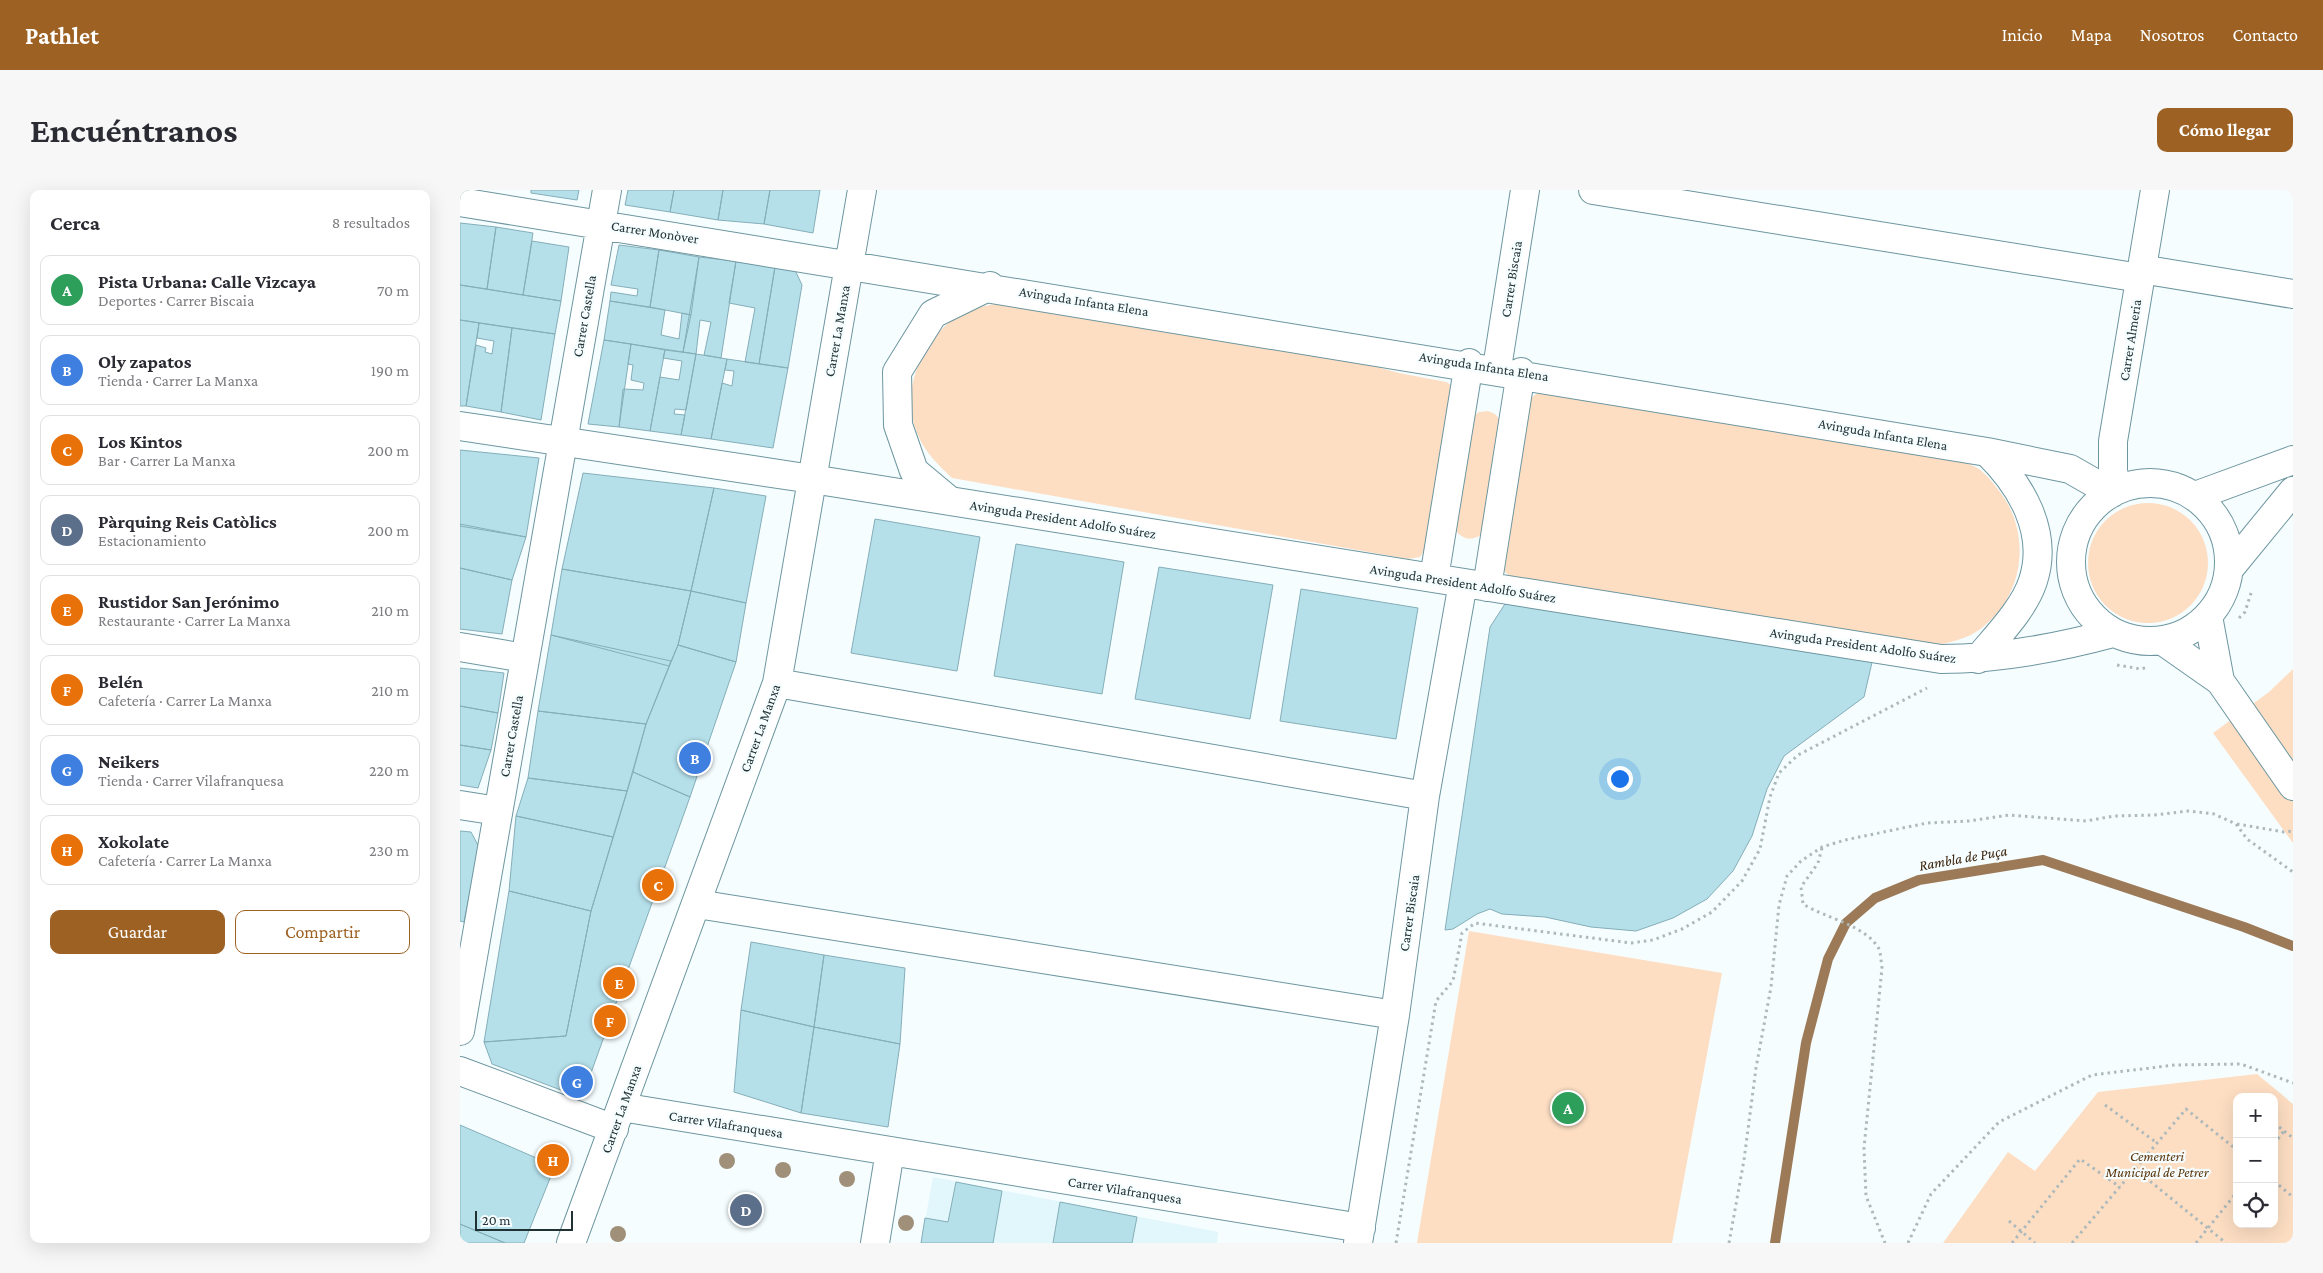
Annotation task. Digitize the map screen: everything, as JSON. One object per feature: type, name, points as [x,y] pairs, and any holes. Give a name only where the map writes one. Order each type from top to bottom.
[{"type":"street","name":"Carrer Castella","points":[[460,1032],[606,190]]},
{"type":"street","name":"Carrer La Manxa","points":[[572,1243],[777,683],[862,190]]},
{"type":"street","name":"Carrer Biscaia","points":[[1359,1236],[1395,1015],[1425,796],[1475,585],[1509,370],[1526,190]]},
{"type":"street","points":[[1593,190],[2141,273],[2293,294]]},
{"type":"street","name":"Carrer Almeria","points":[[2114,491],[2113,441],[2155,190]]},
{"type":"street","name":"Carrer Monòver","points":[[460,202],[849,262]]},
{"type":"street","name":"Avinguda Infanta Elena","points":[[849,262],[1469,363],[1987,452],[2070,469],[2114,491]]},
{"type":"street","points":[[950,501],[914,471],[898,425],[897,372],[933,314],[990,286]]},
{"type":"street","points":[[1434,578],[1469,363]]},
{"type":"street","points":[[460,426],[812,479]]},
{"type":"street","points":[[2070,469],[2113,441]]},
{"type":"street","points":[[1978,659],[2016,613],[2033,582],[2038,549],[2032,514],[2008,472],[1987,452]]},
{"type":"street","points":[[2195,496],[2293,460]]},
{"type":"street","name":"Avinguda President Adolfo Suárez","points":[[812,479],[1941,659],[1978,659],[2044,649],[2113,633]]},
{"type":"street","points":[[2143,483],[2170,485],[2195,496],[2210,510],[2222,527],[2228,547],[2230,568],[2223,594],[2208,616],[2188,632],[2163,640],[2138,641],[2113,633],[2094,618],[2080,599],[2072,576],[2072,551],[2079,528],[2093,508],[2114,491],[2143,483]]},
{"type":"street","points":[[2230,568],[2293,491]]},
{"type":"street","points":[[2208,616],[2220,681]]},
{"type":"street","points":[[2163,640],[2220,681],[2293,786]]},
{"type":"street","points":[[460,647],[525,658]]},
{"type":"street","points":[[777,683],[1425,796]]},
{"type":"street","points":[[460,804],[498,811]]},
{"type":"street","points":[[697,904],[1395,1015]]},
{"type":"street","name":"Carrer Vilafranquesa","points":[[460,1071],[618,1118],[890,1151],[1359,1236]]},
{"type":"street","points":[[876,1243],[890,1151]]},
{"type":"path","points":[[1396,1243],[1436,1001],[1453,981],[1462,933],[1475,923],[1631,943],[1653,940],[1682,929],[1712,912],[1742,882],[1760,849],[1770,797],[1779,773],[1798,755],[1929,687]]},
{"type":"path","points":[[1729,1243],[1744,1160],[1756,1068],[1771,987],[1779,905],[1787,876],[1801,861],[1822,847],[1845,840],[1918,824],[2009,815],[2086,821],[2114,816],[2154,815],[2188,811],[2214,814],[2236,824],[2284,832],[2293,831]]},
{"type":"path","points":[[2236,824],[2247,839],[2293,872]]},
{"type":"path","points":[[1822,847],[1818,863],[1800,887],[1803,904],[1819,913],[1846,923],[1868,936],[1879,950],[1882,968],[1864,1148],[1866,1196],[1885,1243]]},
{"type":"path","points":[[1908,1243],[1932,1194],[1999,1122],[2092,1074],[2175,1065],[2241,1064],[2293,1083]]},
{"type":"path","points":[[2105,1105],[2157,1143]]},
{"type":"path","points":[[2072,1243],[2186,1109],[2233,1147]]},
{"type":"path","points":[[2278,1126],[2293,1138]]},
{"type":"path","points":[[2278,1139],[2284,1131]]},
{"type":"path","points":[[2012,1243],[2080,1159],[2120,1187]]},
{"type":"path","points":[[2135,1169],[2226,1243]]},
{"type":"path","points":[[2277,1183],[2293,1196]]},
{"type":"path","points":[[2196,1243],[2233,1197]]},
{"type":"path","points":[[2009,1222],[2034,1243]]},
{"type":"shaded area","points":[[933,1177],[1218,1232],[1217,1243],[921,1243]]},
{"type":"green space","points":[[1003,303],[1370,365],[1446,382],[1451,385],[1453,392],[1426,548],[1420,557],[1408,559],[952,478],[927,452],[917,433],[912,417],[911,401],[917,369],[933,340],[956,317],[973,309]]},
{"type":"green space","points":[[1539,392],[1600,398],[1951,458],[1969,464],[1979,469],[1988,477],[2000,492],[2010,508],[2016,526],[2019,562],[2015,580],[2008,597],[1998,612],[1978,631],[1957,640],[1927,647],[1515,581],[1504,571],[1501,557],[1531,398]]},
{"type":"green space","points":[[1488,411],[1495,414],[1501,421],[1484,533],[1469,539],[1455,530],[1472,417],[1479,412]]},
{"type":"green space","points":[[2148,503],[2171,507],[2191,520],[2204,540],[2208,563],[2204,586],[2191,606],[2171,619],[2148,623],[2125,619],[2105,606],[2092,586],[2088,563],[2092,540],[2105,520],[2125,507]]},
{"type":"green space","points":[[2293,669],[2293,843],[2213,733],[2269,692]]},
{"type":"green space","points":[[1469,931],[1722,973],[1672,1243],[1417,1243]]},
{"type":"green space","name":"Cementeri Municipal de Petrer","points":[[2257,1074],[2293,1104],[2293,1243],[1943,1243],[2008,1152],[2035,1171],[2098,1092]]},
{"type":"building","points":[[531,190],[579,190],[577,200],[531,193]]},
{"type":"building","points":[[628,190],[674,190],[670,212],[625,205]]},
{"type":"building","points":[[674,190],[723,190],[718,220],[670,212]]},
{"type":"building","points":[[723,190],[770,190],[764,224],[718,220]]},
{"type":"building","points":[[770,190],[820,190],[813,233],[764,224]]},
{"type":"building","points":[[460,223],[496,227],[487,289],[460,285]]},
{"type":"building","points":[[496,227],[533,233],[523,295],[487,289]]},
{"type":"building","points":[[532,241],[569,247],[561,301],[523,295]]},
{"type":"building","points":[[619,245],[659,250],[650,307],[610,301],[611,292],[637,296],[638,289],[611,285]]},
{"type":"building","points":[[659,250],[699,257],[691,315],[650,307]]},
{"type":"building","points":[[699,257],[736,261],[721,358],[704,355],[711,322],[700,320],[696,354],[683,352]]},
{"type":"building","points":[[736,261],[775,267],[759,364],[745,362],[755,308],[729,303]]},
{"type":"building","points":[[775,267],[794,268],[802,285],[788,368],[759,364]]},
{"type":"building","points":[[460,285],[561,301],[555,334],[460,320]]},
{"type":"building","points":[[610,301],[665,310],[661,335],[679,339],[682,313],[691,315],[683,352],[604,340]]},
{"type":"building","points":[[460,320],[479,323],[466,406],[460,406]]},
{"type":"building","points":[[479,323],[512,328],[501,412],[466,406],[476,345],[486,348],[485,352],[492,354],[494,341],[477,338]]},
{"type":"building","points":[[512,328],[555,334],[541,420],[501,412]]},
{"type":"building","points":[[604,340],[631,344],[619,427],[588,424]]},
{"type":"building","points":[[631,344],[665,350],[650,431],[619,427],[623,389],[643,390],[644,383],[631,380],[633,365],[628,364]]},
{"type":"building","points":[[665,350],[696,354],[686,410],[675,409],[674,414],[685,415],[681,435],[650,431],[660,377],[679,380],[682,361],[663,358]]},
{"type":"building","points":[[696,354],[727,359],[711,439],[681,435]]},
{"type":"building","points":[[727,359],[788,368],[773,448],[711,439],[722,383],[732,386],[734,371],[725,370]]},
{"type":"building","points":[[460,450],[539,458],[526,537],[460,526]]},
{"type":"building","points":[[583,473],[714,488],[691,591],[562,569]]},
{"type":"building","points":[[714,488],[766,496],[746,603],[691,591]]},
{"type":"building","points":[[875,519],[980,537],[957,671],[851,653]]},
{"type":"building","points":[[460,524],[526,537],[512,580],[460,568]]},
{"type":"building","points":[[1016,544],[1124,562],[1102,694],[994,676]]},
{"type":"building","points":[[1159,567],[1273,585],[1250,719],[1135,699]]},
{"type":"building","points":[[460,568],[512,580],[502,634],[460,629]]},
{"type":"building","points":[[562,569],[691,591],[678,645],[669,666],[551,635]]},
{"type":"building","points":[[1301,589],[1418,608],[1396,739],[1280,721]]},
{"type":"building","points":[[691,591],[746,603],[736,662],[678,645]]},
{"type":"building","points":[[1528,597],[1873,658],[1864,697],[1784,756],[1767,789],[1752,836],[1733,871],[1707,899],[1673,918],[1636,931],[1591,927],[1545,917],[1502,914],[1490,909],[1477,914],[1453,929],[1445,930],[1490,627],[1505,604]]},
{"type":"building","points":[[551,635],[671,661],[646,724],[538,711]]},
{"type":"building","points":[[678,645],[736,662],[690,797],[633,772],[646,724]]},
{"type":"building","points":[[460,668],[504,673],[498,713],[460,706]]},
{"type":"building","points":[[460,706],[498,713],[491,750],[460,745]]},
{"type":"building","points":[[538,711],[646,724],[627,791],[528,778]]},
{"type":"building","points":[[460,745],[491,750],[478,788],[460,785]]},
{"type":"building","points":[[633,772],[690,797],[582,1098],[492,1064],[484,1042],[566,1036],[591,911]]},
{"type":"building","points":[[528,778],[627,791],[613,837],[516,816]]},
{"type":"building","points":[[516,816],[613,837],[591,911],[509,891]]},
{"type":"building","points":[[460,831],[471,832],[479,847],[464,922],[460,921]]},
{"type":"building","points":[[509,891],[591,911],[566,1036],[484,1042]]},
{"type":"building","points":[[751,942],[824,955],[814,1027],[741,1010]]},
{"type":"building","points":[[824,955],[905,968],[900,1044],[814,1027]]},
{"type":"building","points":[[741,1010],[814,1027],[801,1113],[734,1092]]},
{"type":"building","points":[[814,1027],[900,1044],[888,1127],[801,1113]]},
{"type":"building","points":[[460,1125],[555,1166],[524,1243],[505,1243],[460,1224]]},
{"type":"building","points":[[956,1182],[1002,1191],[993,1243],[921,1243],[925,1218],[948,1222]]},
{"type":"building","points":[[1060,1202],[1137,1217],[1132,1243],[1053,1243]]},
{"type":"building","points":[[460,1224],[505,1243],[460,1243]]},
{"type":"waterway","name":"Rambla de Puça","points":[[1775,1243],[1806,1043],[1828,959],[1846,923],[1875,898],[1919,880],[2043,860],[2244,927],[2293,946]]},
{"type":"place","name":"Oly zapatos","points":[[695,758]]},
{"type":"place","name":"Los Kintos","points":[[658,885]]},
{"type":"place","name":"Rustidor San Jerónimo","points":[[619,983]]},
{"type":"place","name":"Belén","points":[[610,1021]]},
{"type":"place","name":"Neikers","points":[[577,1082]]},
{"type":"place","name":"Pista Urbana: Calle Vizcaya","points":[[1568,1108]]},
{"type":"place","name":"Xokolate","points":[[553,1160]]},
{"type":"place","name":"Pàrquing Reis Catòlics","points":[[746,1210]]}]
